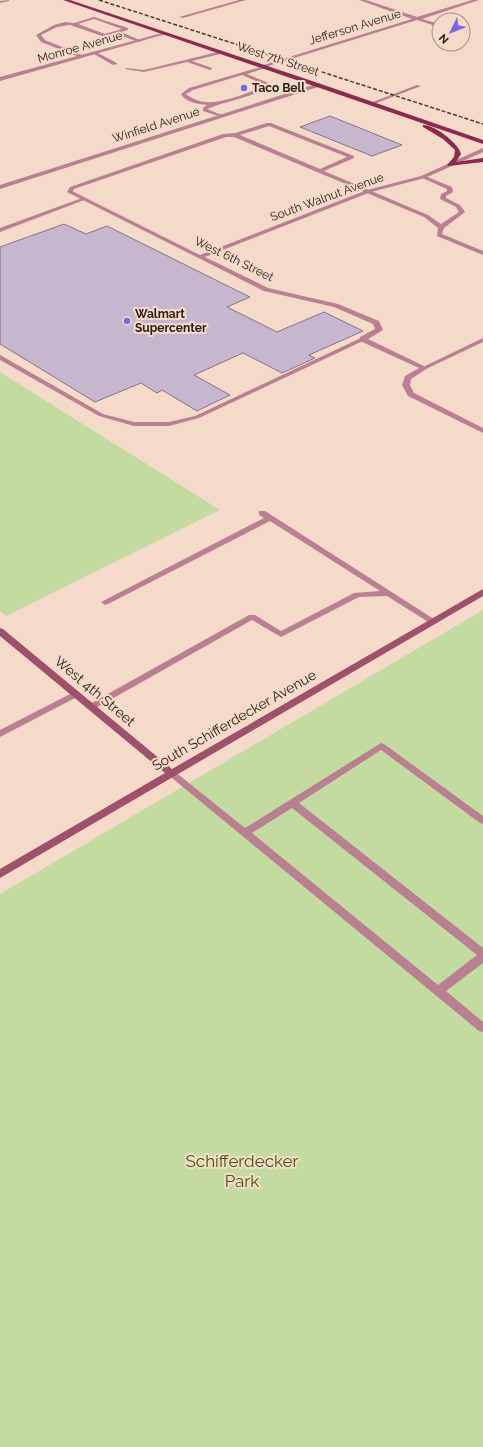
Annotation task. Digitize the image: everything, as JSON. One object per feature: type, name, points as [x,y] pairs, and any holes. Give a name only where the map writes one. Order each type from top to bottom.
[{"type":"main road","name":"West 7th Street","points":[[65,0],[319,84],[483,142]]},
{"type":"main road","points":[[410,116],[454,144],[458,150],[458,155],[450,165]]},
{"type":"main road","points":[[450,165],[483,160]]},
{"type":"main road","name":"South Schifferdecker Avenue","points":[[0,874],[483,592]]},
{"type":"main road","name":"West 4th Street","points":[[0,631],[171,773]]},
{"type":"street","points":[[0,2],[7,0]]},
{"type":"street","points":[[181,17],[244,0]]},
{"type":"street","points":[[361,0],[431,24]]},
{"type":"street","name":"Jefferson Avenue","points":[[264,66],[477,0]]},
{"type":"street","name":"Monroe Avenue","points":[[0,80],[164,34]]},
{"type":"street","name":"Winfield Avenue","points":[[0,186],[319,84]]},
{"type":"street","name":"South Walnut Avenue","points":[[200,257],[369,191],[423,177],[483,150]]},
{"type":"street","name":"West 6th Street","points":[[70,192],[266,290],[336,305],[376,323],[379,330],[363,339]]},
{"type":"street","points":[[363,339],[424,368]]},
{"type":"street","points":[[424,368],[408,378],[406,385],[411,394],[483,431]]},
{"type":"lane","points":[[74,24],[107,14]]},
{"type":"lane","points":[[94,18],[126,29]]},
{"type":"lane","points":[[85,21],[94,24]]},
{"type":"lane","points":[[82,57],[43,41],[38,35],[46,30],[69,23],[105,36],[139,25]]},
{"type":"lane","points":[[111,30],[140,40]]},
{"type":"lane","points":[[126,69],[144,71],[222,52]]},
{"type":"lane","points":[[96,53],[115,64]]},
{"type":"lane","points":[[189,61],[210,69]]},
{"type":"lane","points":[[217,103],[206,104],[194,101],[183,94],[191,89],[243,74],[264,66]]},
{"type":"lane","points":[[220,116],[205,110],[205,108],[269,85],[243,74]]},
{"type":"lane","points":[[372,103],[419,86]]},
{"type":"lane","points":[[70,192],[72,188],[225,135],[235,135],[269,124],[352,157],[320,171]]},
{"type":"lane","points":[[235,135],[426,216],[442,227]]},
{"type":"lane","points":[[423,177],[450,188],[450,192],[443,195],[443,199],[458,206],[462,212],[442,227],[439,234],[483,253]]},
{"type":"lane","points":[[0,230],[84,199]]},
{"type":"lane","points":[[0,357],[101,415],[134,424],[169,424],[197,417],[363,339]]},
{"type":"lane","points":[[424,368],[483,340]]},
{"type":"lane","points":[[262,513],[433,621]]},
{"type":"lane","points":[[105,602],[270,518]]},
{"type":"lane","points":[[91,706],[252,617],[281,634],[357,595],[388,593]]},
{"type":"lane","points":[[0,734],[76,694]]},
{"type":"lane","points":[[245,833],[381,746],[483,821]]},
{"type":"lane","points":[[171,773],[483,1028]]},
{"type":"lane","points":[[292,803],[483,956],[438,992]]},
{"type":"green space","points":[[0,372],[220,510],[6,616],[0,611]]},
{"type":"green space","name":"Schifferdecker Park","points":[[483,610],[483,1447],[0,1447],[0,894]]},
{"type":"building","points":[[330,116],[402,145],[372,156],[300,127]]},
{"type":"building","name":"Walmart Supercenter","points":[[64,224],[86,234],[107,226],[250,297],[227,307],[277,332],[324,312],[363,331],[309,355],[315,358],[282,373],[243,353],[194,375],[230,395],[197,411],[162,390],[157,393],[141,383],[95,402],[0,344],[0,247]]},
{"type":"railway","points":[[99,0],[483,124]]},
{"type":"place","name":"Taco Bell","points":[[244,88]]},
{"type":"place","name":"Walmart Supercenter","points":[[127,321]]}]
